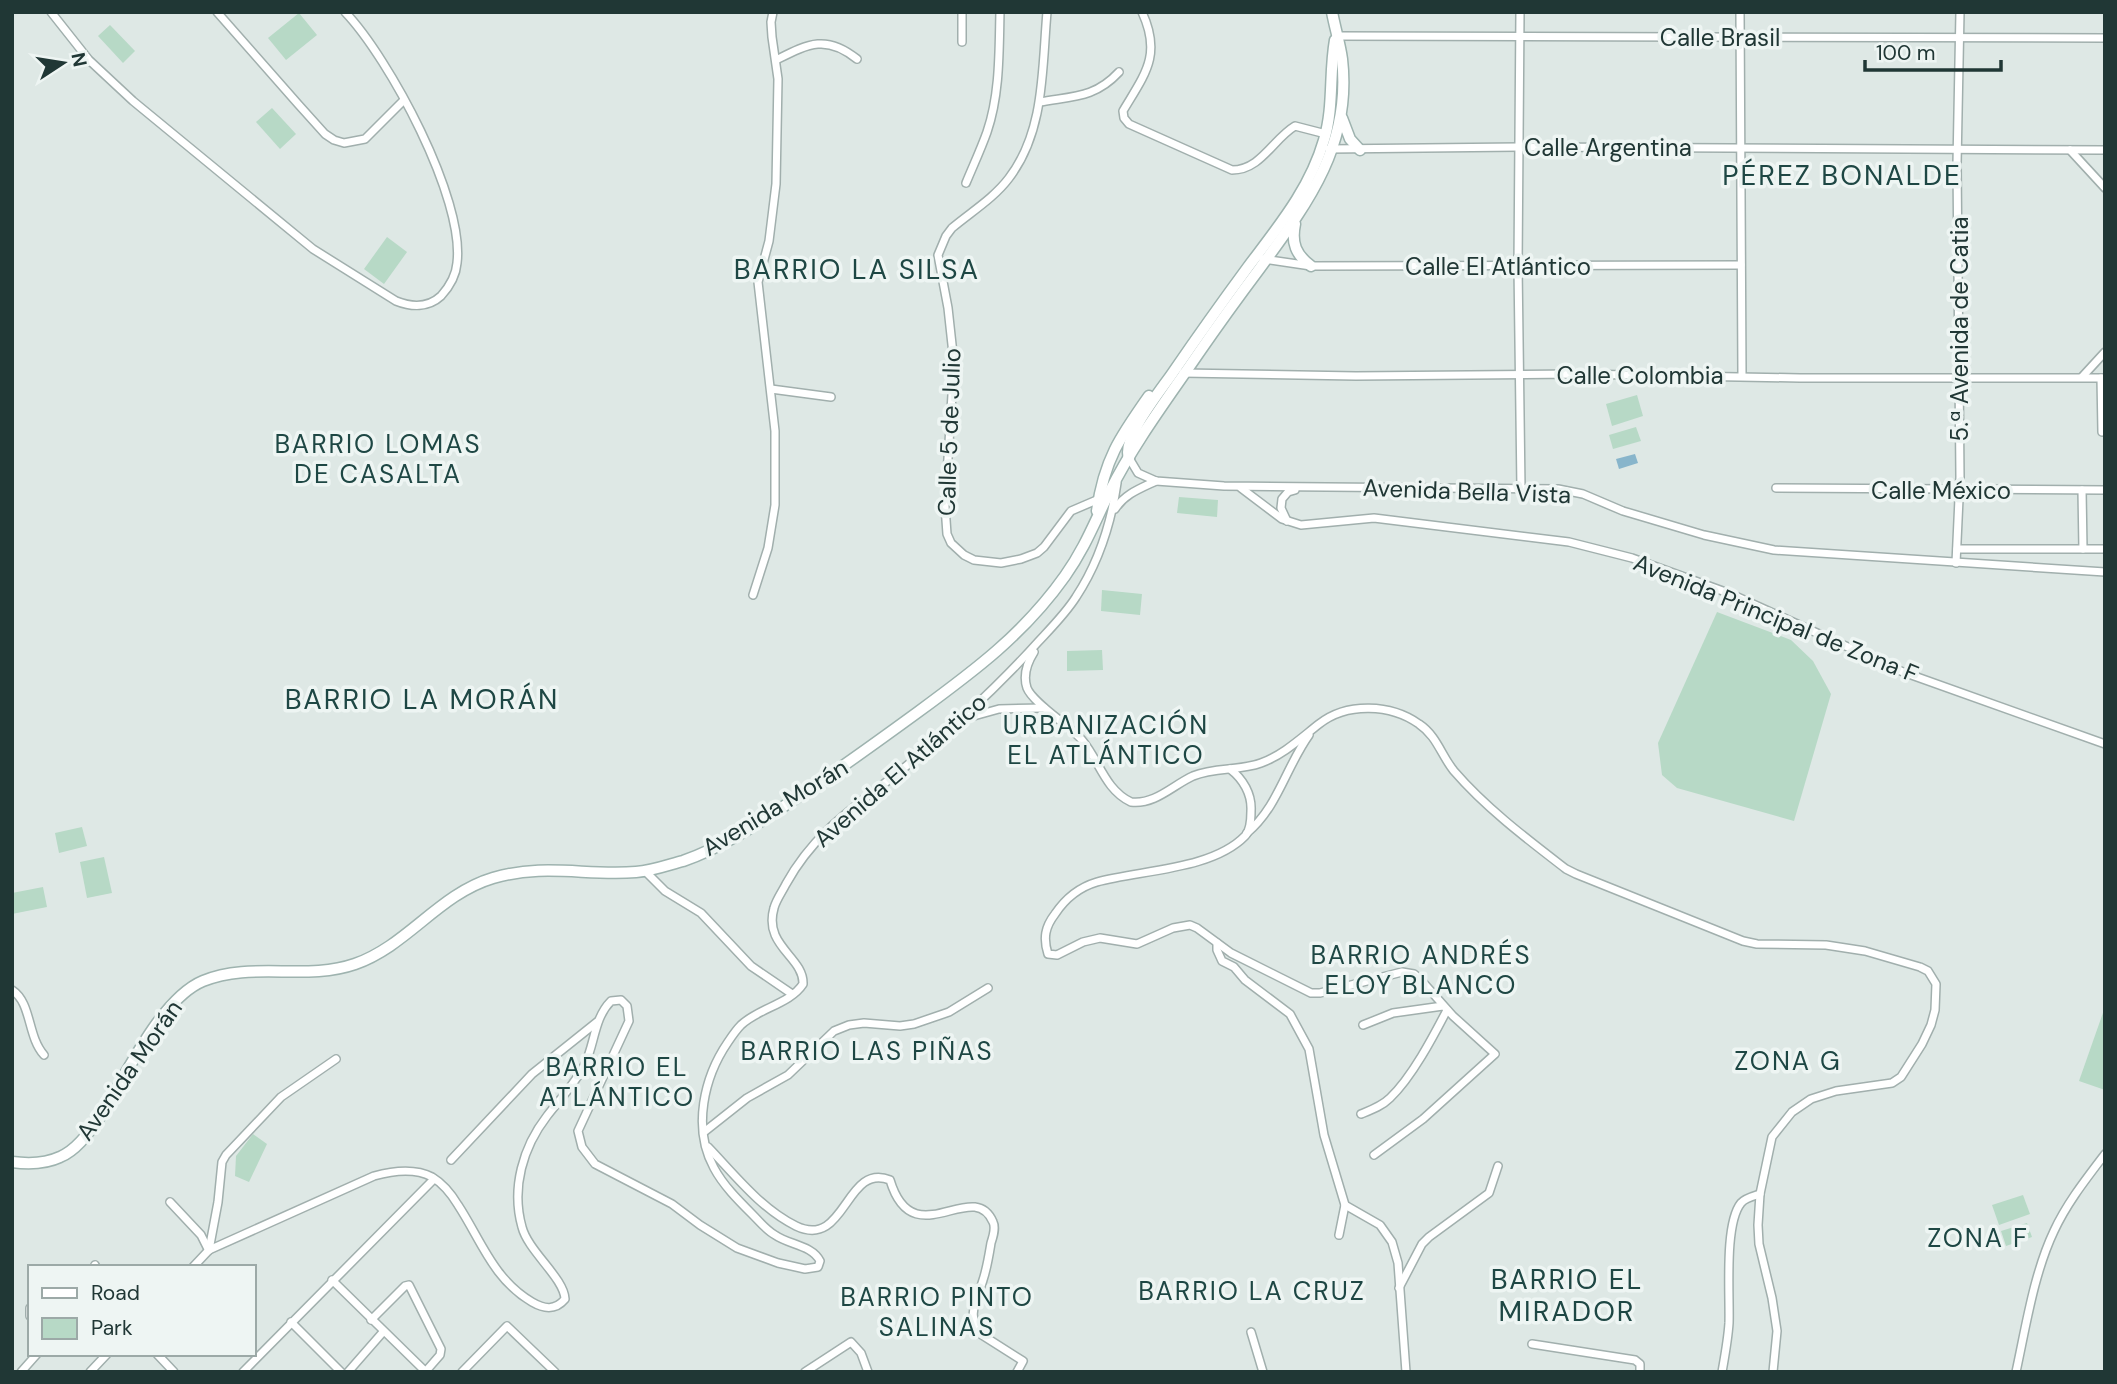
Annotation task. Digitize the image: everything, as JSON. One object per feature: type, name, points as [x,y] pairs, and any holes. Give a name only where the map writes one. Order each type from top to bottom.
[{"type":"main road","points":[[1332,12],[1342,59],[1341,105],[1345,130],[1360,150]]},
{"type":"main road","points":[[1327,149],[1326,134],[1336,36]]},
{"type":"main road","points":[[1129,458],[1180,371],[1323,173],[1327,149],[1341,105]]},
{"type":"main road","points":[[1301,203],[1293,234],[1296,251],[1300,258],[1311,266]]},
{"type":"main road","points":[[1261,258],[1296,220]]},
{"type":"main road","points":[[1129,458],[1127,452],[1132,434],[1164,386],[1180,371]]},
{"type":"main road","name":"Avenida Morán","points":[[1096,524],[1104,472],[1122,435],[1150,395],[1164,386]]},
{"type":"main road","points":[[1118,479],[1118,450],[1122,435]]},
{"type":"main road","name":"Avenida Morán","points":[[12,1162],[36,1163],[61,1157],[82,1141],[103,1113],[163,1015],[177,998],[197,984],[243,972],[320,970],[350,966],[383,951],[452,898],[486,880],[547,869],[645,872],[707,851],[772,814],[851,761],[1001,649],[1035,614],[1067,574],[1129,458]]},
{"type":"street","points":[[51,12],[89,60],[134,101],[313,249],[403,303],[419,306],[437,300],[456,272],[457,246],[449,207],[436,164],[403,101],[368,40],[345,12]]},
{"type":"street","points":[[217,12],[316,124],[334,140],[344,143],[365,139],[403,101]]},
{"type":"street","points":[[753,595],[768,548],[775,505],[775,431],[758,282],[769,241],[776,184],[778,98],[771,22],[773,12]]},
{"type":"street","points":[[961,12],[962,42]]},
{"type":"street","points":[[966,183],[987,133],[994,106],[1000,12]]},
{"type":"street","name":"Calle 5 de Julio","points":[[1046,12],[1040,102],[1028,144],[1008,180],[952,228],[938,255],[948,308],[954,363],[945,506],[947,534],[955,548],[964,555],[990,562],[1009,562],[1037,553],[1071,511],[1099,499]]},
{"type":"street","points":[[1142,12],[1147,23],[1152,58],[1123,111],[1129,124],[1232,170],[1244,169],[1257,162],[1295,126],[1326,134]]},
{"type":"street","points":[[1147,23],[1150,12]]},
{"type":"street","points":[[1520,12],[1518,266],[1521,489]]},
{"type":"street","points":[[1740,12],[1742,376]]},
{"type":"street","name":"5.ª Avenida de Catia","points":[[1956,563],[1960,376],[1960,12]]},
{"type":"street","name":"Calle Brasil","points":[[1336,36],[2105,38]]},
{"type":"street","points":[[776,60],[821,43],[842,49],[857,59]]},
{"type":"street","points":[[1040,102],[1091,93],[1105,86],[1119,72]]},
{"type":"street","name":"Calle Argentina","points":[[1327,149],[1519,146],[2105,150]]},
{"type":"street","points":[[2070,150],[2105,188]]},
{"type":"street","name":"Calle El Atlántico","points":[[1261,258],[1311,266],[1741,265]]},
{"type":"street","points":[[2082,377],[2105,352]]},
{"type":"street","name":"Calle Colombia","points":[[1180,371],[2103,378]]},
{"type":"street","points":[[2102,432],[2103,378]]},
{"type":"street","points":[[771,389],[831,397]]},
{"type":"street","points":[[1129,458],[1138,473],[1156,481]]},
{"type":"street","name":"Avenida El Atlántico","points":[[792,994],[801,988],[803,976],[779,944],[772,924],[774,908],[795,867],[825,830],[959,721],[1005,677],[1075,599],[1102,548],[1113,513],[1118,479]]},
{"type":"street","points":[[1113,513],[1121,500],[1156,481]]},
{"type":"street","name":"Avenida Bella Vista","points":[[1156,481],[1241,487],[1558,489],[1704,536],[1774,550],[2105,572]]},
{"type":"street","points":[[1287,522],[1281,508],[1282,499],[1289,492],[1306,486]]},
{"type":"street","points":[[1241,487],[1287,522]]},
{"type":"street","name":"Calle México","points":[[1776,488],[2105,490]]},
{"type":"street","points":[[2082,490],[2082,550]]},
{"type":"street","name":"Avenida Principal de Zona F","points":[[1287,522],[1318,525],[1374,518],[1569,542],[1619,554],[1731,594],[1903,672],[2105,744]]},
{"type":"street","points":[[1957,550],[2105,550]]},
{"type":"street","points":[[1045,634],[1028,660],[1026,682],[1031,694],[1078,736],[1115,792],[1131,803],[1152,800],[1201,773],[1251,766],[1271,759],[1329,718],[1350,710],[1373,708],[1418,722],[1441,749],[1452,769],[1504,821],[1576,874],[1743,941],[1757,944],[1843,946],[1884,955],[1928,971],[1936,984],[1935,1010],[1928,1033],[1907,1070],[1897,1081],[1822,1095],[1792,1112],[1772,1137],[1760,1194],[1759,1244],[1777,1331],[1773,1372]]},
{"type":"street","points":[[959,721],[999,709],[1048,708]]},
{"type":"street","points":[[1314,729],[1261,821],[1232,846],[1211,856],[1158,871],[1096,882],[1081,889],[1058,909],[1045,934],[1047,951],[1052,955],[1100,938],[1137,944],[1182,926],[1197,928],[1264,970],[1311,993],[1409,972],[1421,980],[1445,1008],[1495,1054],[1423,1119],[1374,1155]]},
{"type":"street","points":[[1230,769],[1240,778],[1248,792],[1251,811],[1247,833]]},
{"type":"street","points":[[195,1265],[208,1250],[374,1176],[396,1171],[421,1174],[434,1179],[455,1200],[492,1265],[515,1289],[540,1307],[553,1308],[563,1302],[563,1288],[538,1256],[522,1227],[518,1185],[530,1142],[581,1071],[597,1023],[611,1001],[625,1002],[630,1014],[578,1131],[582,1147],[595,1164],[672,1204],[737,1248],[778,1264],[806,1269],[818,1267],[821,1261],[814,1252],[774,1235],[743,1205],[714,1168],[704,1132],[703,1102],[721,1053],[742,1025],[792,994],[751,966],[701,914],[665,891],[645,872]]},
{"type":"street","points":[[1217,943],[1222,961],[1234,967],[1245,980],[1290,1014],[1305,1039],[1313,1061],[1324,1135],[1345,1205],[1339,1235]]},
{"type":"street","points":[[704,1132],[747,1098],[788,1075],[834,1031],[864,1023],[900,1026],[914,1024],[949,1012],[988,988]]},
{"type":"street","points":[[12,990],[21,998],[37,1046],[44,1055]]},
{"type":"street","points":[[1363,1025],[1393,1013],[1445,1008]]},
{"type":"street","points":[[1362,1114],[1384,1103],[1398,1089],[1432,1039],[1445,1008]]},
{"type":"street","points":[[451,1160],[532,1074],[597,1023]]},
{"type":"street","points":[[208,1250],[218,1202],[222,1163],[226,1155],[281,1097],[336,1059]]},
{"type":"street","points":[[707,1147],[761,1201],[800,1228],[812,1229],[827,1225],[837,1218],[856,1188],[865,1180],[875,1177],[890,1180],[895,1198],[905,1210],[913,1213],[937,1214],[967,1206],[983,1210],[992,1221],[993,1234],[972,1317],[982,1335],[1023,1361],[1017,1372]]},
{"type":"street","points":[[2016,1372],[2050,1239],[2062,1214],[2105,1154]]},
{"type":"street","points":[[1399,1288],[1422,1244],[1489,1194],[1498,1166]]},
{"type":"street","points":[[243,1372],[434,1179]]},
{"type":"street","points":[[1722,1372],[1728,1333],[1729,1261],[1734,1224],[1743,1201],[1760,1194]]},
{"type":"street","points":[[170,1202],[201,1235],[208,1250]]},
{"type":"street","points":[[1345,1205],[1369,1218],[1387,1233],[1398,1263],[1406,1372]]},
{"type":"street","points":[[332,1280],[371,1320],[383,1332],[426,1372],[440,1355],[441,1349],[411,1287],[407,1285],[371,1320]]},
{"type":"street","points":[[291,1322],[341,1372]]},
{"type":"street","points":[[463,1372],[507,1326],[555,1372]]},
{"type":"street","points":[[348,1372],[383,1332]]},
{"type":"street","points":[[1251,1332],[1263,1372]]},
{"type":"street","points":[[806,1372],[849,1342],[856,1345],[868,1372]]},
{"type":"street","points":[[1532,1344],[1635,1360],[1640,1368]]},
{"type":"street","points":[[21,1372],[35,1356]]},
{"type":"street","points":[[90,1372],[105,1356]]},
{"type":"street","points":[[159,1356],[174,1372]]},
{"type":"street","points":[[325,1372],[333,1364]]},
{"type":"green space","points":[[299,13],[317,35],[286,60],[268,38]]},
{"type":"green space","points":[[110,25],[135,51],[123,63],[98,36]]},
{"type":"green space","points":[[272,108],[296,134],[280,149],[256,122]]},
{"type":"green space","points":[[387,237],[407,252],[384,284],[364,269]]},
{"type":"green space","points":[[1637,395],[1643,416],[1612,426],[1606,404]]},
{"type":"green space","points":[[1636,427],[1641,441],[1613,449],[1609,435]]},
{"type":"green space","points":[[1179,497],[1218,500],[1217,517],[1177,513]]},
{"type":"green space","points":[[1102,590],[1142,594],[1140,615],[1101,611]]},
{"type":"green space","points":[[1717,612],[1791,640],[1813,661],[1831,694],[1794,821],[1677,788],[1662,775],[1658,743]]},
{"type":"green space","points":[[1102,650],[1103,670],[1067,671],[1067,651]]},
{"type":"green space","points":[[82,827],[87,846],[59,853],[55,833]]},
{"type":"green space","points":[[104,857],[112,893],[87,898],[80,862]]},
{"type":"green space","points":[[43,887],[47,907],[12,914],[12,893]]},
{"type":"green space","points":[[2105,1007],[2105,1090],[2079,1081]]},
{"type":"green space","points":[[253,1134],[267,1144],[249,1182],[235,1176],[236,1156]]},
{"type":"green space","points":[[2023,1195],[2030,1214],[1999,1225],[1992,1205]]},
{"type":"green space","points":[[2027,1223],[2032,1237],[2006,1246],[2001,1231]]},
{"type":"water","points":[[1635,454],[1638,463],[1619,469],[1616,459]]},
{"type":"district","name":"PÉREZ BONALDE","points":[[1842,175]]},
{"type":"district","name":"BARRIO LA SILSA","points":[[857,269]]},
{"type":"district","name":"BARRIO LOMAS DE CASALTA","points":[[378,459]]},
{"type":"district","name":"BARRIO LA MORÁN","points":[[422,699]]},
{"type":"district","name":"URBANIZACIÓN EL ATLÁNTICO","points":[[1106,740]]},
{"type":"district","name":"BARRIO ANDRÉS ELOY BLANCO","points":[[1421,970]]},
{"type":"district","name":"BARRIO LAS PIÑAS","points":[[867,1051]]},
{"type":"district","name":"ZONA G","points":[[1788,1061]]},
{"type":"district","name":"BARRIO EL ATLÁNTICO","points":[[617,1082]]},
{"type":"district","name":"ZONA F","points":[[1978,1238]]},
{"type":"district","name":"BARRIO LA CRUZ","points":[[1252,1291]]},
{"type":"district","name":"BARRIO EL MIRADOR","points":[[1567,1295]]},
{"type":"district","name":"BARRIO PINTO SALINAS","points":[[937,1312]]}]
